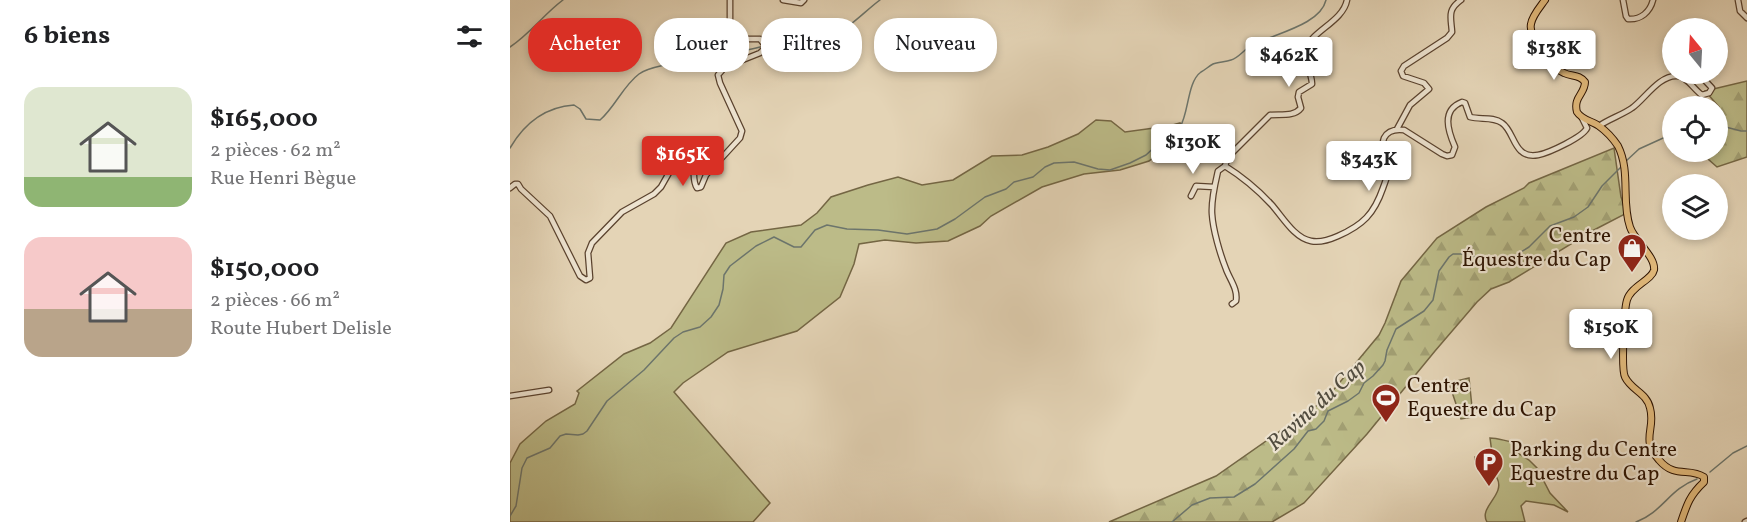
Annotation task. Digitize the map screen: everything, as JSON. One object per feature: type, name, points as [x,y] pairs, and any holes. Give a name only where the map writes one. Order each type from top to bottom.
[{"type":"main road","points":[[1545,0],[1531,23],[1532,34],[1555,68],[1581,78],[1585,82],[1576,104],[1576,112],[1582,118],[1599,126],[1617,144],[1623,160],[1626,179],[1626,207],[1630,227],[1639,245],[1651,258],[1654,270],[1651,276],[1634,289],[1627,300],[1623,373],[1648,403],[1651,415],[1648,441],[1659,460],[1673,471],[1695,473],[1704,477],[1704,482],[1688,500],[1682,522]]},
{"type":"street","points":[[510,188],[518,184],[550,216],[580,276],[586,280],[590,278],[588,256],[592,243],[622,212],[654,194],[661,187],[674,164],[686,159],[693,162],[693,182],[697,188],[701,187],[706,175],[740,138],[742,131],[718,75],[725,67],[760,53],[764,49],[764,44],[760,39],[732,37],[730,0]]},
{"type":"street","points":[[783,0],[801,3],[804,0]]},
{"type":"street","points":[[1232,304],[1236,301],[1237,293],[1219,250],[1212,213],[1218,171],[1225,166],[1228,157],[1270,115],[1293,114],[1298,111],[1300,108],[1299,92],[1312,84],[1313,80],[1305,63],[1303,51],[1311,40],[1335,19],[1346,6],[1347,0]]},
{"type":"street","points":[[1397,129],[1410,105],[1429,89],[1424,82],[1403,76],[1401,71],[1404,66],[1447,38],[1452,32],[1451,11],[1461,0]]},
{"type":"street","points":[[1623,0],[1626,16],[1628,19],[1635,20],[1647,13],[1653,0]]},
{"type":"street","points":[[1738,0],[1740,10],[1747,18]]},
{"type":"street","points":[[1599,126],[1632,108],[1651,89],[1662,83]]},
{"type":"street","points":[[1690,84],[1699,94],[1705,95],[1712,91],[1708,84]]},
{"type":"street","points":[[1225,166],[1233,170],[1270,203],[1297,234],[1311,241],[1321,241],[1356,227],[1374,209],[1388,172],[1383,148],[1384,138],[1391,131],[1404,130],[1442,154],[1452,155],[1455,147],[1447,122],[1451,110],[1457,103],[1462,102],[1465,103],[1470,117],[1494,119],[1504,124],[1520,151],[1529,156],[1539,155],[1578,138],[1587,128],[1582,118]]},
{"type":"street","points":[[1191,195],[1196,186],[1214,187]]},
{"type":"street","points":[[510,396],[549,390]]},
{"type":"green space","points":[[1747,81],[1747,157],[1717,167],[1711,162],[1728,162],[1728,96],[1709,96],[1705,91]]},
{"type":"green space","points":[[1096,120],[1111,121],[1125,132],[1180,123],[1184,133],[1149,161],[1120,170],[1084,174],[1042,187],[991,216],[980,226],[948,241],[916,243],[885,240],[859,244],[854,264],[840,297],[797,331],[728,352],[683,383],[674,392],[770,503],[753,522],[510,522],[510,463],[520,444],[546,421],[575,404],[579,393],[577,391],[624,354],[650,343],[671,328],[726,243],[751,232],[801,225],[817,213],[831,197],[868,185],[898,177],[922,185],[953,180],[992,156],[1022,155],[1048,147],[1078,134]]},
{"type":"green space","points":[[1614,148],[1621,197],[1627,213],[1592,231],[1509,282],[1491,289],[1435,351],[1367,434],[1304,503],[1272,522],[1109,522],[1216,476],[1326,399],[1379,335],[1401,281],[1437,238],[1529,183]]},
{"type":"green space","points":[[1469,378],[1473,417],[1461,419],[1450,386],[1457,381]]},
{"type":"green space","points":[[1490,438],[1513,442],[1519,454],[1537,468],[1550,493],[1568,512],[1554,505],[1526,501],[1521,506],[1525,522],[1487,522],[1486,511],[1499,484],[1495,475],[1477,463],[1475,457],[1483,458],[1492,453]]},
{"type":"waterway","points":[[510,47],[563,0]]},
{"type":"waterway","points":[[858,18],[880,0]]},
{"type":"waterway","points":[[510,516],[516,506],[522,468],[527,458],[550,448],[560,436],[578,435],[587,431],[607,401],[644,370],[674,338],[683,332],[700,327],[711,317],[719,305],[724,275],[730,266],[756,246],[774,237],[794,247],[801,247],[815,230],[827,225],[907,234],[937,229],[985,197],[1006,189],[1014,182],[1033,177],[1054,163],[1074,162],[1110,170],[1130,163],[1146,155],[1172,131],[1180,127],[1193,83],[1201,72],[1213,64],[1234,59],[1258,42],[1305,23],[1322,9],[1326,0]]},
{"type":"waterway","points":[[510,148],[522,131],[536,118],[563,106],[574,105],[580,109],[586,119],[600,120],[628,84],[645,71],[655,67],[760,47]]},
{"type":"waterway","name":"Ravine du Cap","points":[[1728,128],[1747,131]]},
{"type":"waterway","name":"Ravine du Cap","points":[[1625,162],[1639,149],[1662,139]]},
{"type":"waterway","name":"Ravine du Cap","points":[[1172,522],[1192,505],[1210,498],[1234,497],[1255,484],[1294,449],[1308,431],[1316,429],[1324,421],[1328,411],[1359,393],[1364,383],[1383,365],[1396,329],[1424,311],[1433,300],[1439,271],[1449,257],[1453,254],[1471,255],[1494,264],[1501,264],[1529,247],[1550,226],[1574,217],[1588,207],[1602,186],[1622,166]]},
{"type":"waterway","points":[[1710,472],[1733,453],[1747,446]]},
{"type":"waterway","points":[[1636,522],[1653,512],[1687,483],[1697,479]]},
{"type":"place","name":"Centre Équestre du Cap","points":[[1632,274]]},
{"type":"place","name":"Centre Equestre du Cap","points":[[1386,424]]},
{"type":"place","name":"Parking du Centre Equestre du Cap","points":[[1489,488]]}]
